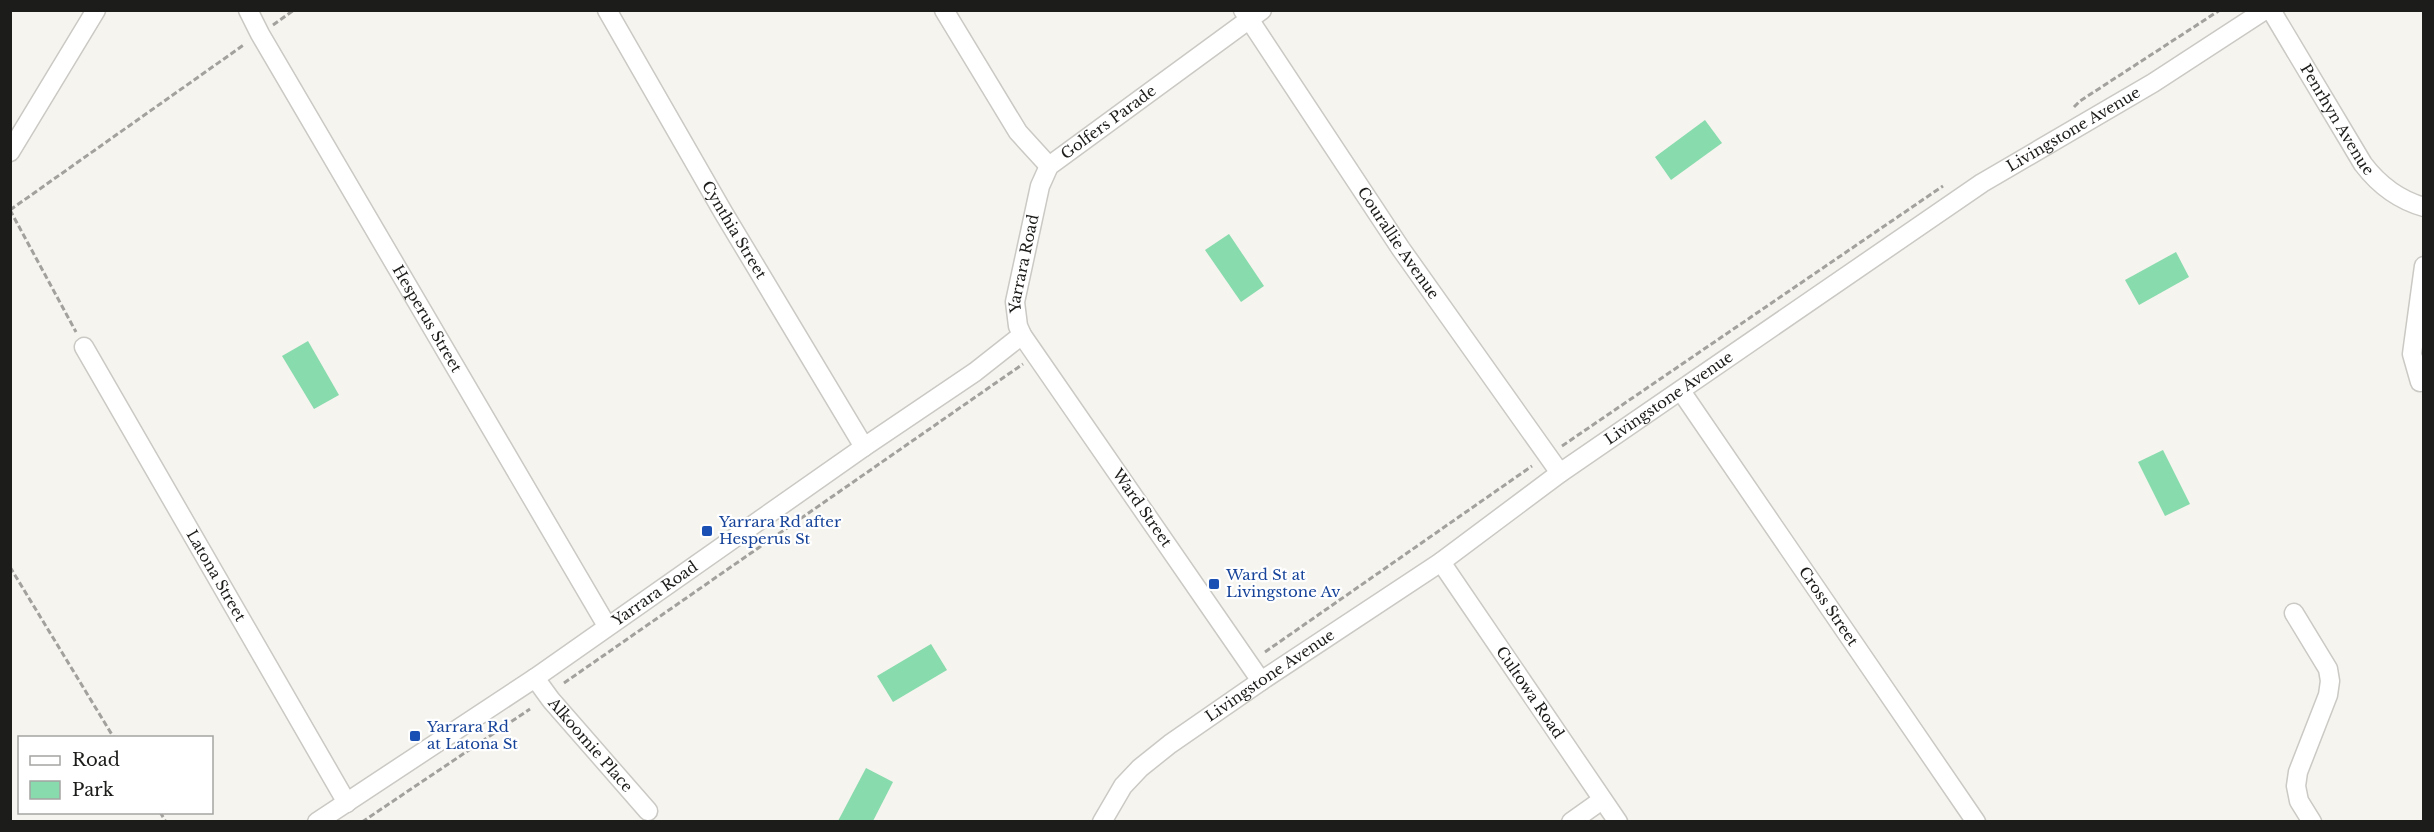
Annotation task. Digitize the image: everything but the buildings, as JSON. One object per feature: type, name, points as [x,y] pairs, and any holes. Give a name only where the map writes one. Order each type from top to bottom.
[{"type":"street","points":[[10,152],[96,10]]},
{"type":"street","name":"Hesperus Street","points":[[249,10],[260,34],[607,626]]},
{"type":"street","name":"Cynthia Street","points":[[607,10],[723,212],[864,447]]},
{"type":"street","name":"Golfers Parade","points":[[944,10],[1017,132],[1049,166],[1252,13]]},
{"type":"street","name":"Livingstone Avenue","points":[[1102,822],[1123,786],[1140,768],[1261,681],[1441,562],[1560,474],[1982,183],[2152,83],[2265,10]]},
{"type":"street","name":"Penrhyn Avenue","points":[[2271,10],[2363,164],[2377,182],[2415,205],[2424,207]]},
{"type":"street","name":"Courallie Avenue","points":[[1252,13],[1401,249],[1560,474]]},
{"type":"street","name":"Yarrara Road","points":[[317,822],[535,678],[864,447],[975,372],[1023,335],[1018,326],[1015,302],[1040,186],[1049,166]]},
{"type":"street","points":[[2420,382],[2412,354],[2424,266]]},
{"type":"street","name":"Ward Street","points":[[1023,335],[1261,681]]},
{"type":"street","name":"Latona Street","points":[[84,347],[347,803]]},
{"type":"street","name":"Cross Street","points":[[1681,392],[1976,822]]},
{"type":"street","name":"Cultowa Road","points":[[1441,562],[1618,822]]},
{"type":"street","points":[[2294,613],[2328,669],[2330,681],[2328,695],[2298,772],[2296,786],[2299,801],[2312,822]]},
{"type":"street","name":"Alkoomie Place","points":[[535,678],[551,700],[648,811]]},
{"type":"street","points":[[1571,822],[1602,800]]},
{"type":"path","points":[[84,347],[10,210],[294,10]]},
{"type":"path","points":[[564,683],[1023,364]]},
{"type":"path","points":[[1265,652],[1532,466]]},
{"type":"path","points":[[10,567],[113,736]]},
{"type":"path","points":[[362,822],[530,709]]},
{"type":"green space","points":[[1705,120],[1722,143],[1671,180],[1655,157]]},
{"type":"green space","points":[[1229,234],[1264,286],[1241,302],[1205,250]]},
{"type":"green space","points":[[2176,252],[2189,277],[2139,305],[2125,280]]},
{"type":"green space","points":[[308,341],[339,395],[314,409],[282,356]]},
{"type":"green space","points":[[2163,450],[2190,504],[2165,516],[2138,462]]},
{"type":"green space","points":[[931,644],[947,670],[893,702],[877,676]]},
{"type":"green space","points":[[866,768],[893,782],[873,821],[838,821]]},
{"type":"place","name":"Yarrara Rd after Hesperus St","points":[[707,531]]},
{"type":"place","name":"Ward St at Livingstone Av","points":[[1214,584]]},
{"type":"place","name":"Yarrara Rd at Latona St","points":[[415,736]]}]
